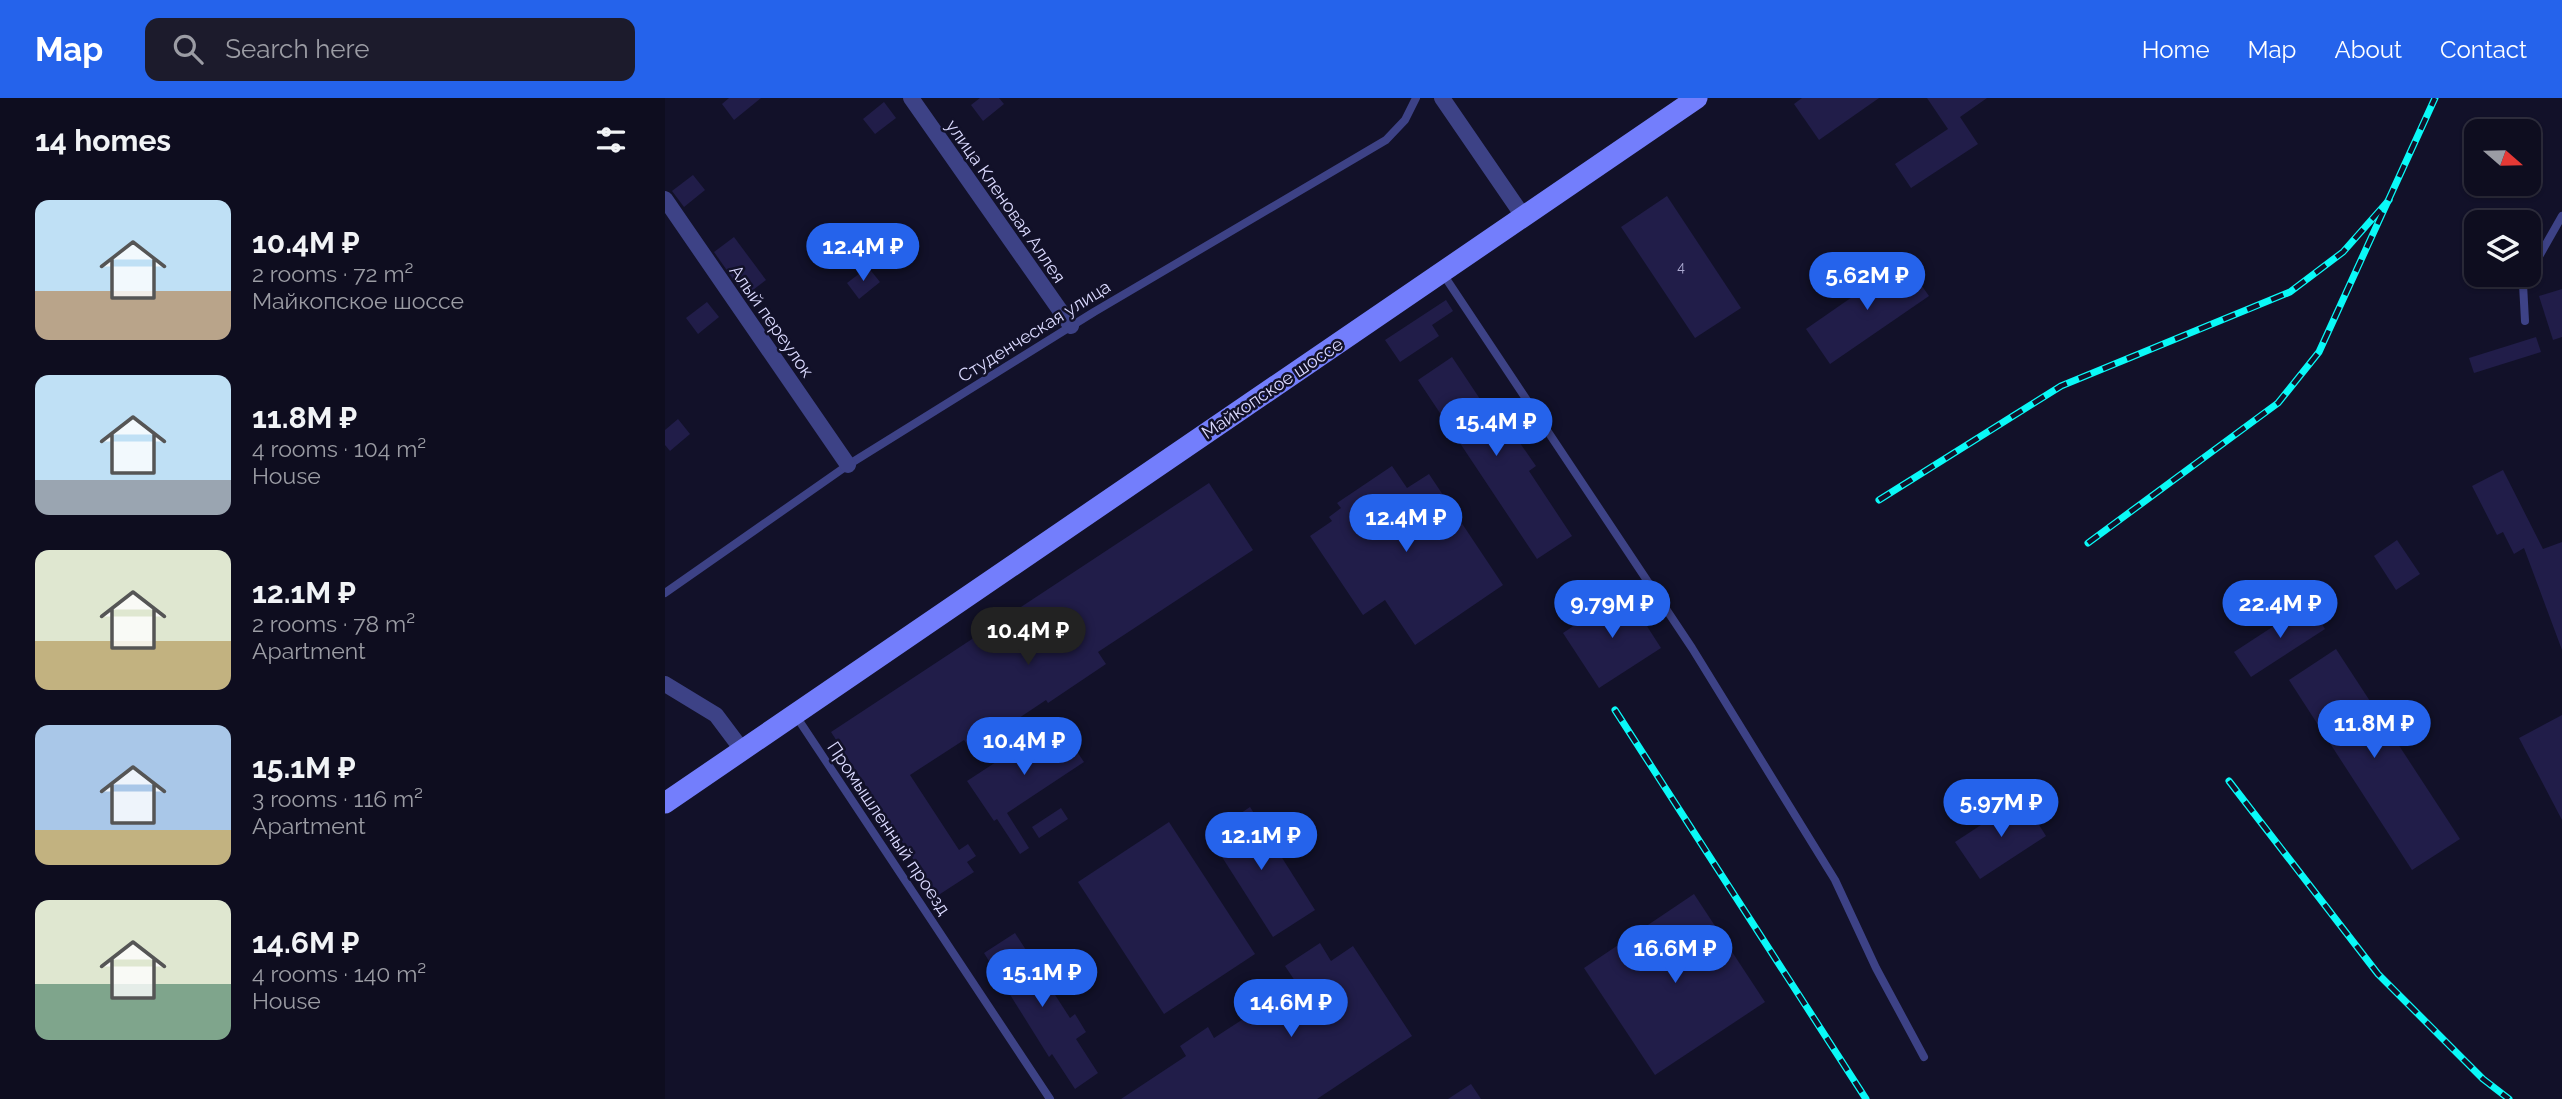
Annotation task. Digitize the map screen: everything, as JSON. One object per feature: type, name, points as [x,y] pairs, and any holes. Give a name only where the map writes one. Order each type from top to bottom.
[{"type":"street","name":"улица Кленовая Аллея","points":[[911,98],[1071,326]]},
{"type":"street","points":[[1442,98],[1523,216]]},
{"type":"street","name":"Майкопское шоссе","points":[[665,803],[1697,98]]},
{"type":"street","name":"Алый переулок","points":[[665,200],[848,465]]},
{"type":"street","points":[[665,684],[716,715],[743,751]]},
{"type":"lane","name":"Студенческая улица","points":[[665,593],[848,465],[1071,326],[1386,140],[1405,120],[1416,98]]},
{"type":"lane","points":[[2541,253],[2562,216]]},
{"type":"lane","points":[[1442,272],[1692,648],[1828,868],[1876,968],[1924,1057]]},
{"type":"lane","points":[[2523,287],[2525,321]]},
{"type":"lane","name":"Промышленный проезд","points":[[796,715],[1050,1099]]},
{"type":"building","points":[[729,98],[761,98],[734,120],[722,104]]},
{"type":"building","points":[[980,98],[999,98],[1004,104],[983,121],[971,105]]},
{"type":"building","points":[[1802,98],[1879,98],[1819,140],[1794,104]]},
{"type":"building","points":[[1927,98],[1987,98],[1960,117],[1978,144],[1911,188],[1895,164],[1948,129]]},
{"type":"building","points":[[884,102],[896,118],[875,134],[863,119]]},
{"type":"building","points":[[693,175],[705,190],[684,207],[672,191]]},
{"type":"building","points":[[1667,196],[1741,308],[1695,338],[1621,227]]},
{"type":"building","points":[[734,237],[766,280],[745,296],[714,252]]},
{"type":"building","points":[[1904,261],[1929,296],[1830,364],[1806,329]]},
{"type":"building","points":[[868,267],[880,282],[859,299],[847,283]]},
{"type":"building","points":[[2562,289],[2562,337],[2553,340],[2539,296]]},
{"type":"building","points":[[1446,300],[1453,311],[1432,325],[1439,336],[1400,362],[1385,340]]},
{"type":"building","points":[[707,302],[719,317],[698,334],[686,318]]},
{"type":"building","points":[[2536,337],[2541,352],[2474,373],[2469,358]]},
{"type":"building","points":[[1452,357],[1496,423],[1501,420],[1536,466],[1529,471],[1572,536],[1537,559],[1418,380]]},
{"type":"building","points":[[678,419],[690,434],[670,451],[665,445],[665,430]]},
{"type":"building","points":[[1392,466],[1407,488],[1429,474],[1503,585],[1415,645],[1385,600],[1363,615],[1310,536],[1332,521],[1329,517],[1341,508],[1337,503]]},
{"type":"building","points":[[2503,470],[2543,549],[2562,542],[2562,650],[2524,548],[2514,554],[2503,532],[2497,535],[2472,486]]},
{"type":"building","points":[[1209,483],[1253,550],[1098,652],[1106,664],[1048,703],[1046,700],[971,750],[964,740],[910,775],[959,850],[968,844],[976,856],[967,862],[974,872],[937,896],[831,732]]},
{"type":"building","points":[[2397,540],[2420,574],[2396,590],[2374,556]]},
{"type":"building","points":[[1625,592],[1661,648],[1599,688],[1563,633]]},
{"type":"building","points":[[2309,603],[2325,629],[2251,677],[2234,652]]},
{"type":"building","points":[[2336,649],[2460,839],[2412,870],[2289,680]]},
{"type":"building","points":[[2562,715],[2562,820],[2519,738]]},
{"type":"building","points":[[1057,722],[1084,762],[1007,813],[1029,848],[1020,854],[967,781]]},
{"type":"building","points":[[2022,798],[2046,836],[1980,879],[1955,842]]},
{"type":"building","points":[[1250,807],[1315,910],[1273,937],[1208,835]]},
{"type":"building","points":[[1061,808],[1068,819],[1039,838],[1032,827]]},
{"type":"building","points":[[1169,822],[1255,954],[1164,1014],[1078,882]]},
{"type":"building","points":[[1694,894],[1765,1002],[1655,1075],[1584,968]]},
{"type":"building","points":[[1015,933],[1070,1018],[1075,1014],[1086,1032],[1076,1039],[1098,1073],[1075,1089],[1052,1054],[1049,1057],[984,953]]},
{"type":"building","points":[[1320,943],[1331,961],[1353,946],[1412,1036],[1317,1099],[1121,1099],[1186,1056],[1180,1046],[1208,1027],[1214,1038],[1297,984],[1285,966]]},
{"type":"building","points":[[1471,1084],[1481,1099],[1448,1099]]},
{"type":"railway","points":[[2088,543],[2278,403],[2319,352],[2435,98]]},
{"type":"railway","points":[[1879,500],[2061,386],[2290,292],[2343,252],[2389,200]]},
{"type":"railway","points":[[1615,710],[1866,1099]]},
{"type":"railway","points":[[2229,781],[2378,974],[2483,1079],[2509,1099]]}]
